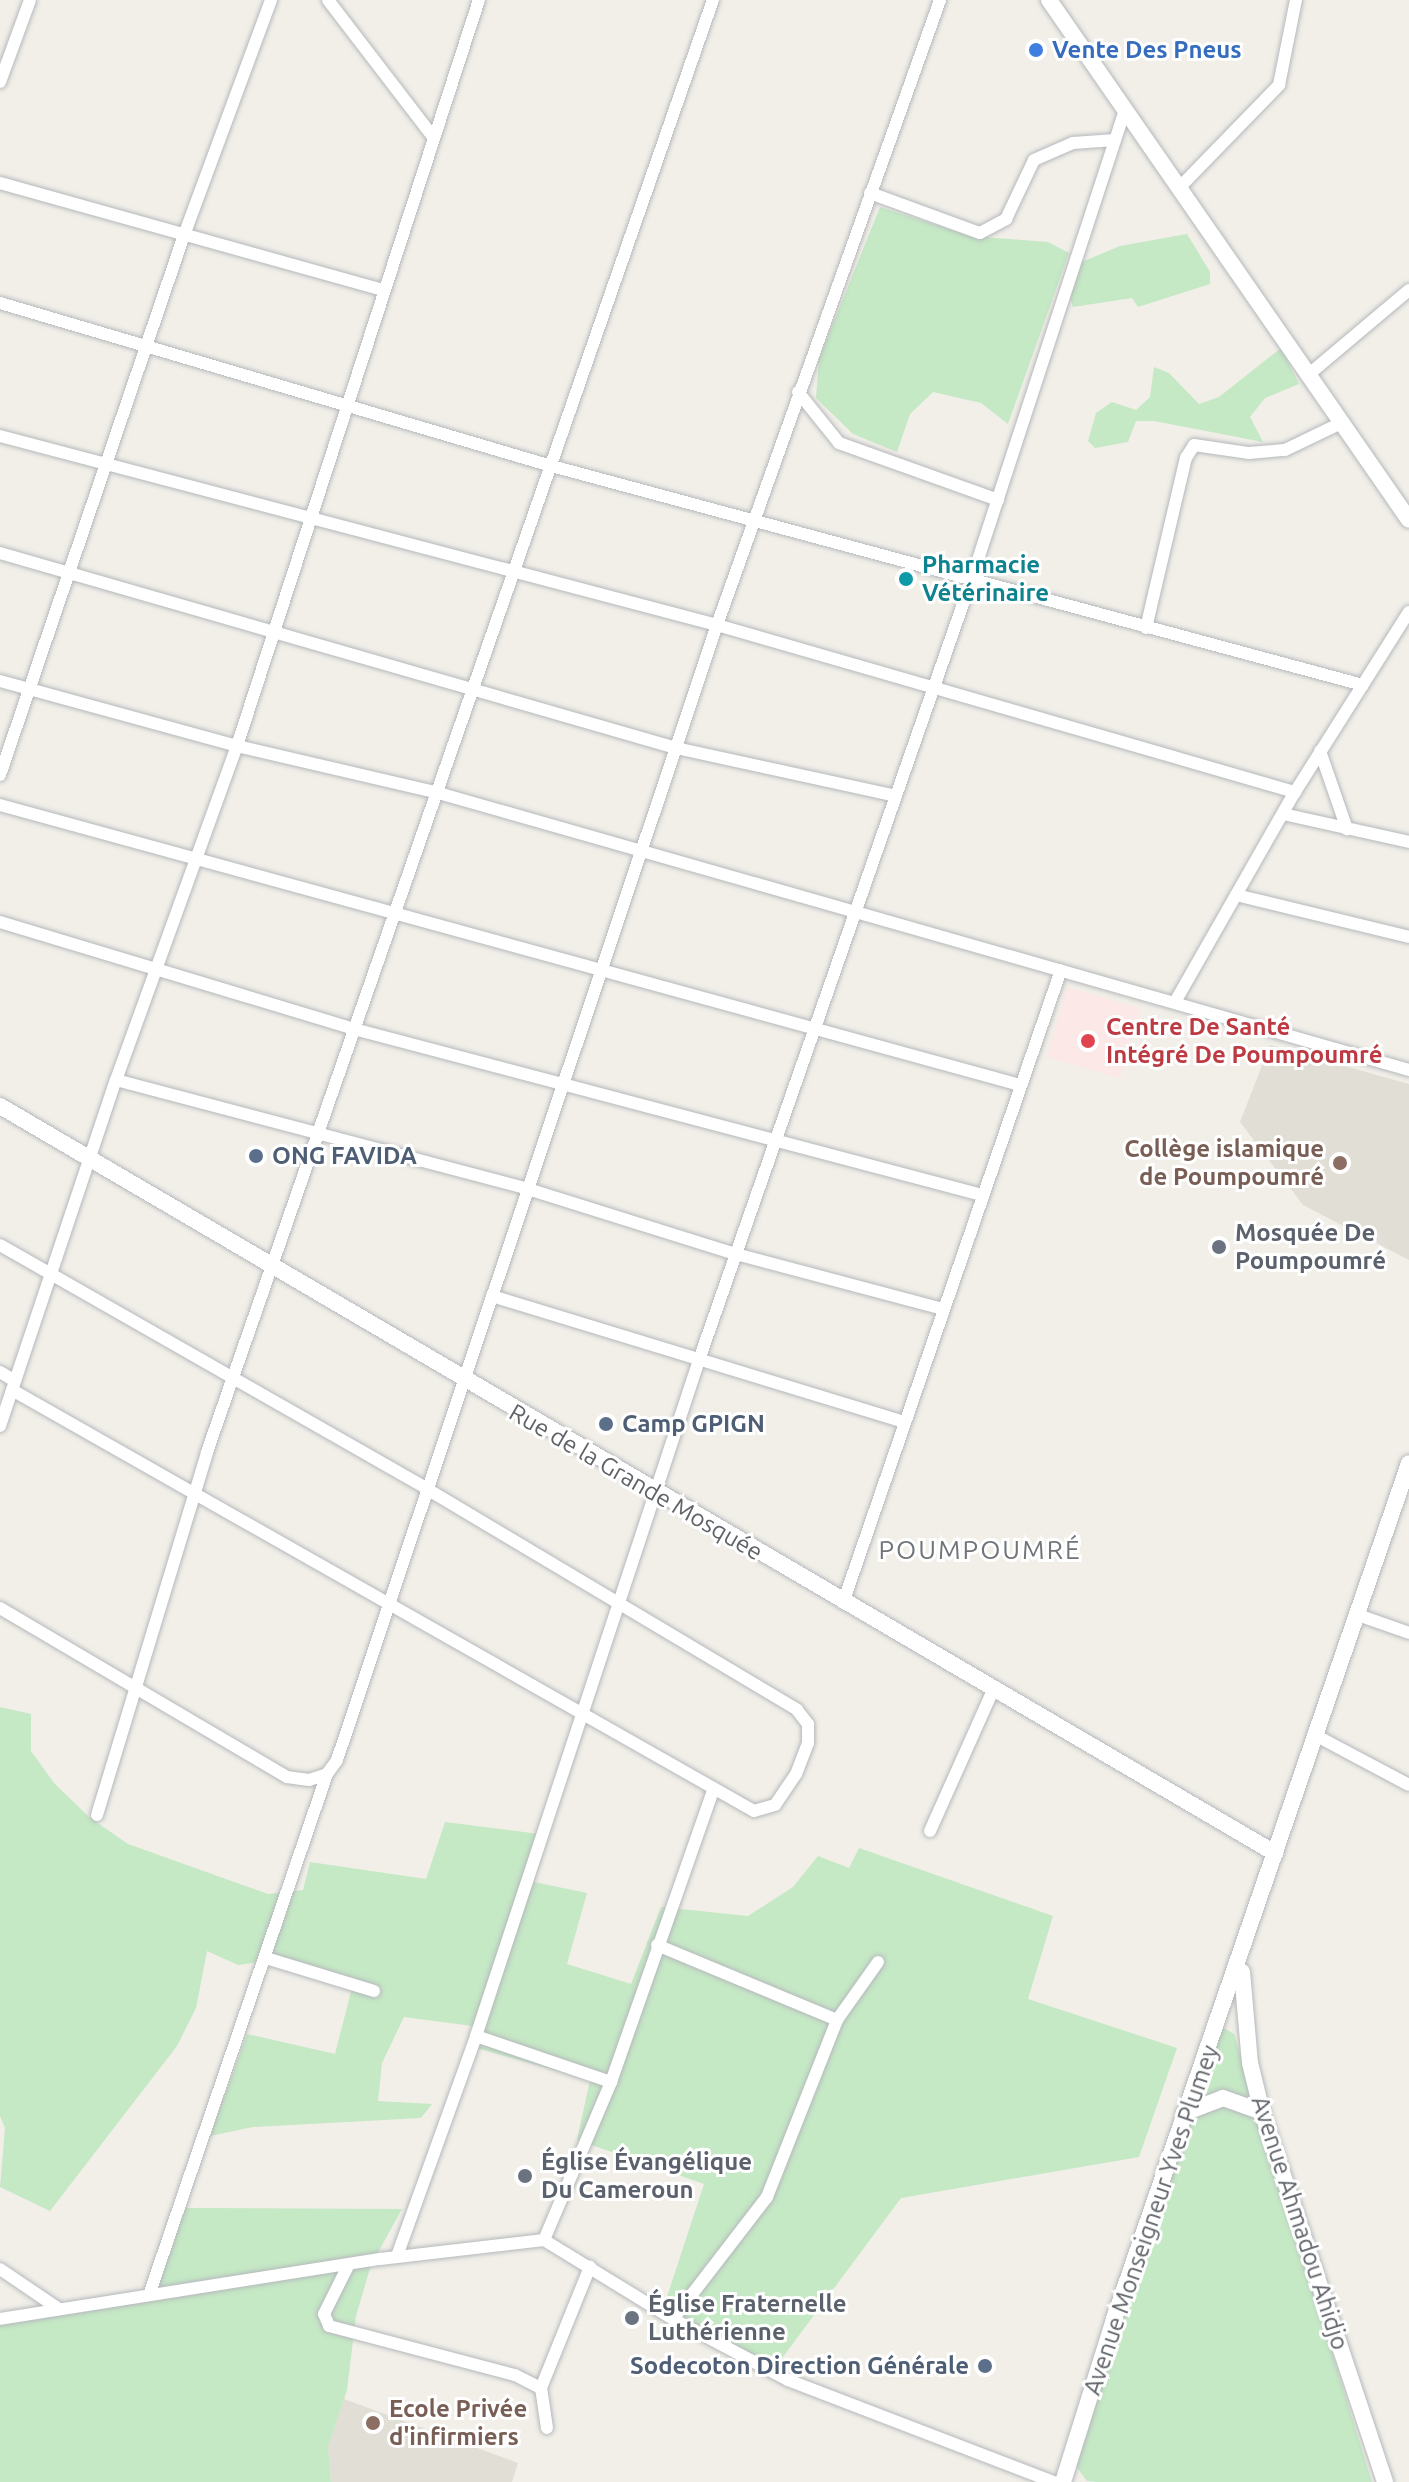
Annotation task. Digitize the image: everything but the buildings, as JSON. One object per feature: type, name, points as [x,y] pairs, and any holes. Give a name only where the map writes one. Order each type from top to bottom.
[{"type":"street","points":[[0,82],[30,0]]},
{"type":"street","points":[[0,775],[148,350],[183,238],[271,0]]},
{"type":"street","points":[[328,0],[433,137]]},
{"type":"street","points":[[0,1426],[116,1080],[194,857],[237,746],[479,0]]},
{"type":"street","points":[[97,1815],[195,1491],[233,1379],[320,1136],[511,571],[713,0]]},
{"type":"street","points":[[149,2295],[327,1774],[337,1760],[717,625],[758,519],[798,392],[940,0]]},
{"type":"street","points":[[1049,0],[1409,520]]},
{"type":"street","points":[[1179,188],[1279,85],[1296,0]]},
{"type":"street","points":[[397,2256],[476,2036],[773,1143],[971,581],[1125,111]]},
{"type":"street","points":[[870,193],[980,233],[1006,219],[1021,178],[1034,160],[1073,143],[1115,140]]},
{"type":"street","points":[[0,183],[183,238],[384,290]]},
{"type":"street","points":[[1308,375],[1409,290]]},
{"type":"street","points":[[0,303],[148,350],[548,465],[758,519],[971,581],[1363,685]]},
{"type":"street","points":[[798,392],[839,443],[998,500]]},
{"type":"street","points":[[1146,628],[1188,451],[1194,445],[1249,453],[1285,450],[1341,423]]},
{"type":"street","points":[[0,436],[717,625],[1295,792]]},
{"type":"street","points":[[0,553],[676,748],[896,796]]},
{"type":"street","points":[[1175,1002],[1295,792],[1409,612]]},
{"type":"street","points":[[0,681],[237,746],[435,792],[1409,1070]]},
{"type":"street","points":[[1320,751],[1347,829]]},
{"type":"street","points":[[0,805],[1020,1085]]},
{"type":"street","points":[[1283,814],[1409,842]]},
{"type":"street","points":[[1236,895],[1409,937]]},
{"type":"street","points":[[0,922],[354,1029],[563,1081],[773,1143],[982,1195]]},
{"type":"street","points":[[843,1603],[1061,970]]},
{"type":"street","points":[[116,1080],[528,1189],[736,1254],[943,1309]]},
{"type":"street","name":"Rue de la Grande Mosquée","points":[[0,1106],[273,1271],[1275,1853]]},
{"type":"street","points":[[0,1245],[427,1489],[797,1710],[808,1724],[808,1743],[796,1774],[775,1805],[754,1811],[713,1791],[582,1712],[13,1386],[0,1372]]},
{"type":"street","points":[[492,1296],[700,1357],[904,1422]]},
{"type":"street","name":"Avenue Monseigneur Yves Plumey","points":[[1063,2482],[1184,2113],[1242,1959],[1275,1853],[1409,1463]]},
{"type":"street","points":[[0,1608],[287,1777],[309,1780],[327,1774]]},
{"type":"street","points":[[1358,1615],[1409,1633]]},
{"type":"street","points":[[930,1831],[993,1690]]},
{"type":"street","points":[[1315,1735],[1409,1785]]},
{"type":"street","points":[[544,2240],[611,2082],[713,1791]]},
{"type":"street","points":[[657,1945],[837,2020]]},
{"type":"street","points":[[266,1958],[374,1991]]},
{"type":"street","name":"Avenue Ahmadou Ahidjo","points":[[1242,1959],[1250,2063],[1262,2112],[1385,2482]]},
{"type":"street","points":[[673,2319],[767,2197],[837,2020],[878,1962]]},
{"type":"street","points":[[476,2036],[611,2082]]},
{"type":"street","points":[[1184,2113],[1223,2098],[1262,2112]]},
{"type":"street","points":[[0,2319],[397,2256],[544,2240],[673,2319],[788,2380],[1054,2482]]},
{"type":"street","points":[[349,2264],[324,2314],[329,2326],[515,2375],[541,2388]]},
{"type":"street","points":[[547,2428],[541,2388],[590,2267]]},
{"type":"street","points":[[0,2269],[59,2309]]},
{"type":"shaded area","points":[[1067,987],[1140,1008],[1120,1078],[1047,1057]]},
{"type":"shaded area","name":"Collège islamique de Poumpoumré","points":[[1270,1045],[1409,1084],[1409,1260],[1303,1205],[1240,1122]]},
{"type":"shaded area","name":"Ecole Privée d'infirmiers","points":[[344,2399],[518,2463],[512,2482],[331,2482],[328,2447]]},
{"type":"green space","points":[[880,207],[970,236],[1048,242],[1069,253],[1008,424],[981,403],[933,392],[910,414],[897,452],[853,434],[816,398],[819,359]]},
{"type":"green space","points":[[1187,234],[1210,272],[1210,284],[1138,307],[1132,298],[1073,307],[1070,298],[1082,262],[1120,246]]},
{"type":"green space","points":[[1281,348],[1299,384],[1265,398],[1250,417],[1263,442],[1154,421],[1136,421],[1128,442],[1095,448],[1088,441],[1096,413],[1112,402],[1136,410],[1150,397],[1154,367],[1169,373],[1199,404],[1219,397]]},
{"type":"green space","points":[[0,1707],[31,1714],[31,1751],[54,1783],[89,1817],[128,1844],[268,1894],[303,1890],[310,1862],[426,1879],[445,1822],[547,1835],[534,1882],[587,1893],[567,1964],[631,1984],[661,1907],[748,1916],[793,1887],[818,1856],[849,1868],[859,1848],[1053,1916],[1028,1999],[1177,2048],[1139,2157],[901,2198],[777,2365],[662,2312],[704,2184],[577,2140],[590,2080],[476,2048],[480,2027],[404,2017],[382,2063],[378,2101],[432,2104],[421,2118],[253,2127],[210,2136],[247,2034],[335,2054],[353,1984],[259,1962],[238,1965],[207,1951],[196,2008],[177,2046],[50,2211],[0,2187],[5,2128],[0,2116]]},
{"type":"green space","points":[[1222,2027],[1234,2034],[1372,2482],[1097,2482],[1087,2481],[1075,2465]]},
{"type":"green space","points":[[181,2208],[402,2209],[371,2265],[356,2316],[347,2390],[328,2447],[331,2482],[0,2482],[0,2320],[149,2289]]},
{"type":"place","name":"Vente Des Pneus","points":[[1036,50]]},
{"type":"place","name":"Pharmacie Vétérinaire","points":[[906,579]]},
{"type":"place","name":"Centre De Santé Intégré De Poumpoumré","points":[[1088,1041]]},
{"type":"place","name":"ONG FAVIDA","points":[[256,1156]]},
{"type":"place","name":"Collège islamique de Poumpoumré","points":[[1340,1163]]},
{"type":"place","name":"Mosquée De Poumpoumré","points":[[1219,1247]]},
{"type":"place","name":"Camp GPIGN","points":[[606,1424]]},
{"type":"place","name":"Église Évangélique Du Cameroun","points":[[525,2176]]},
{"type":"place","name":"Église Fraternelle Luthérienne","points":[[632,2318]]},
{"type":"place","name":"Sodecoton Direction Générale","points":[[985,2366]]},
{"type":"place","name":"Ecole Privée d'infirmiers","points":[[373,2423]]},
{"type":"district","name":"POUMPOUMRÉ","points":[[980,1550]]}]
